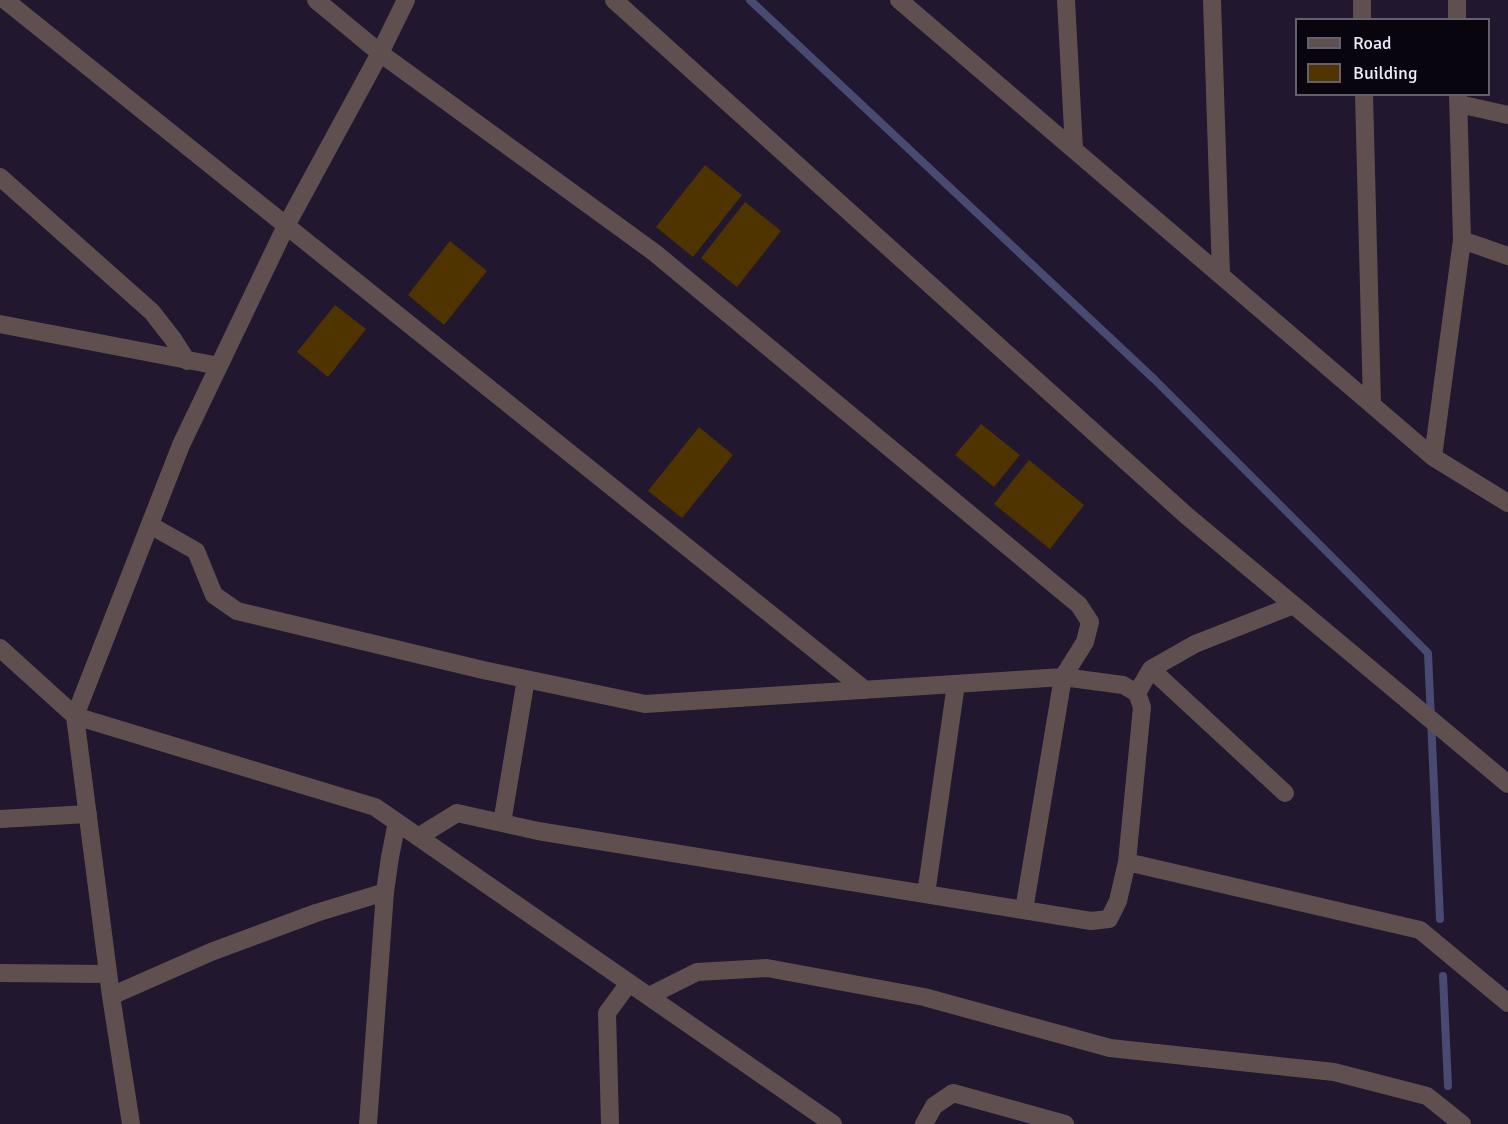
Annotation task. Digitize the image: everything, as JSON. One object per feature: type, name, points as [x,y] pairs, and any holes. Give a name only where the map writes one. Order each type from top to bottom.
[{"type":"street","points":[[4,0],[865,690]]},
{"type":"street","points":[[316,0],[380,53],[655,253],[1079,605],[1090,622],[1085,642],[1063,677],[1024,910]]},
{"type":"street","points":[[131,1124],[111,996],[75,716],[181,445],[286,226],[380,53],[406,0]]},
{"type":"street","points":[[614,0],[1187,516],[1508,784]]},
{"type":"street","points":[[898,0],[1433,457],[1508,503]]},
{"type":"street","points":[[1066,0],[1074,149]]},
{"type":"street","points":[[1212,0],[1221,275]]},
{"type":"street","points":[[1362,0],[1362,18]]},
{"type":"street","points":[[1457,0],[1457,18]]},
{"type":"street","points":[[1364,96],[1372,404]]},
{"type":"street","points":[[1433,457],[1462,240],[1459,100],[1508,115]]},
{"type":"street","points":[[0,177],[152,312],[187,361]]},
{"type":"street","points":[[1462,240],[1508,256]]},
{"type":"street","points":[[0,324],[219,366]]},
{"type":"street","points":[[150,525],[196,551],[214,595],[237,611],[526,679],[645,704],[1063,677],[1123,685],[1137,693],[1142,707],[1127,862],[1118,901],[1109,919],[1091,921],[538,831],[457,813],[418,837]]},
{"type":"street","points":[[1137,693],[1151,669],[1195,644],[1294,605]]},
{"type":"street","points":[[0,648],[75,716],[375,807],[833,1124]]},
{"type":"street","points":[[1151,669],[1285,793]]},
{"type":"street","points":[[502,823],[526,679]]},
{"type":"street","points":[[926,894],[956,684]]},
{"type":"street","points":[[0,819],[88,814]]},
{"type":"street","points":[[368,1124],[385,891],[397,822]]},
{"type":"street","points":[[1127,862],[1420,930],[1508,1003]]},
{"type":"street","points":[[111,996],[211,952],[385,891]]},
{"type":"street","points":[[649,996],[697,972],[766,968],[924,997],[1110,1048],[1334,1072],[1427,1096],[1462,1124]]},
{"type":"street","points":[[0,973],[108,974]]},
{"type":"street","points":[[610,1124],[607,1013],[629,983]]},
{"type":"street","points":[[924,1124],[934,1106],[953,1093],[1065,1124]]},
{"type":"building","points":[[705,165],[742,195],[693,257],[656,227]]},
{"type":"building","points":[[745,202],[781,231],[737,287],[701,258]]},
{"type":"building","points":[[450,241],[487,271],[444,325],[408,295]]},
{"type":"building","points":[[335,305],[366,329],[328,377],[297,352]]},
{"type":"building","points":[[981,424],[1020,455],[994,487],[955,455]]},
{"type":"building","points":[[699,427],[733,455],[682,518],[648,491]]},
{"type":"building","points":[[1029,460],[1084,505],[1050,549],[994,504]]},
{"type":"waterway","points":[[750,0],[1154,379],[1428,653],[1440,919]]},
{"type":"waterway","points":[[1443,976],[1448,1086]]}]
